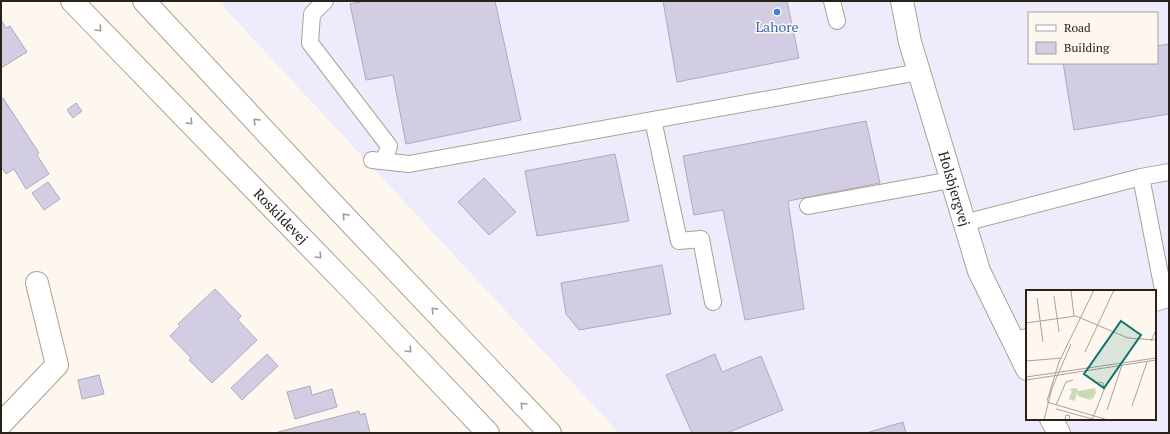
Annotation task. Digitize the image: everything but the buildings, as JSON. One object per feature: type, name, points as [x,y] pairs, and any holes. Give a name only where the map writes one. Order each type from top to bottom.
[{"type":"main road","name":"Roskildevej","points":[[72,1],[357,295],[488,433]]},
{"type":"main road","points":[[144,1],[330,201],[550,433]]},
{"type":"main road","name":"Holsbjergvej","points":[[902,1],[910,42],[978,271],[1020,339],[1026,365]]},
{"type":"main road","points":[[1,424],[58,365],[37,283]]},
{"type":"main road","points":[[1052,420],[1058,433]]},
{"type":"lane","points":[[325,1],[312,14],[310,43],[389,146],[378,160],[409,164],[919,72]]},
{"type":"lane","points":[[832,1],[837,21]]},
{"type":"lane","points":[[653,120],[679,242],[701,239],[713,302]]},
{"type":"lane","points":[[964,223],[1142,177],[1169,172]]},
{"type":"lane","points":[[1142,177],[1165,300],[1156,303]]},
{"type":"lane","points":[[808,206],[951,180]]},
{"type":"shaded area","points":[[218,1],[1169,1],[1169,433],[619,433]]},
{"type":"place","name":"Lahore","points":[[777,12]]}]
